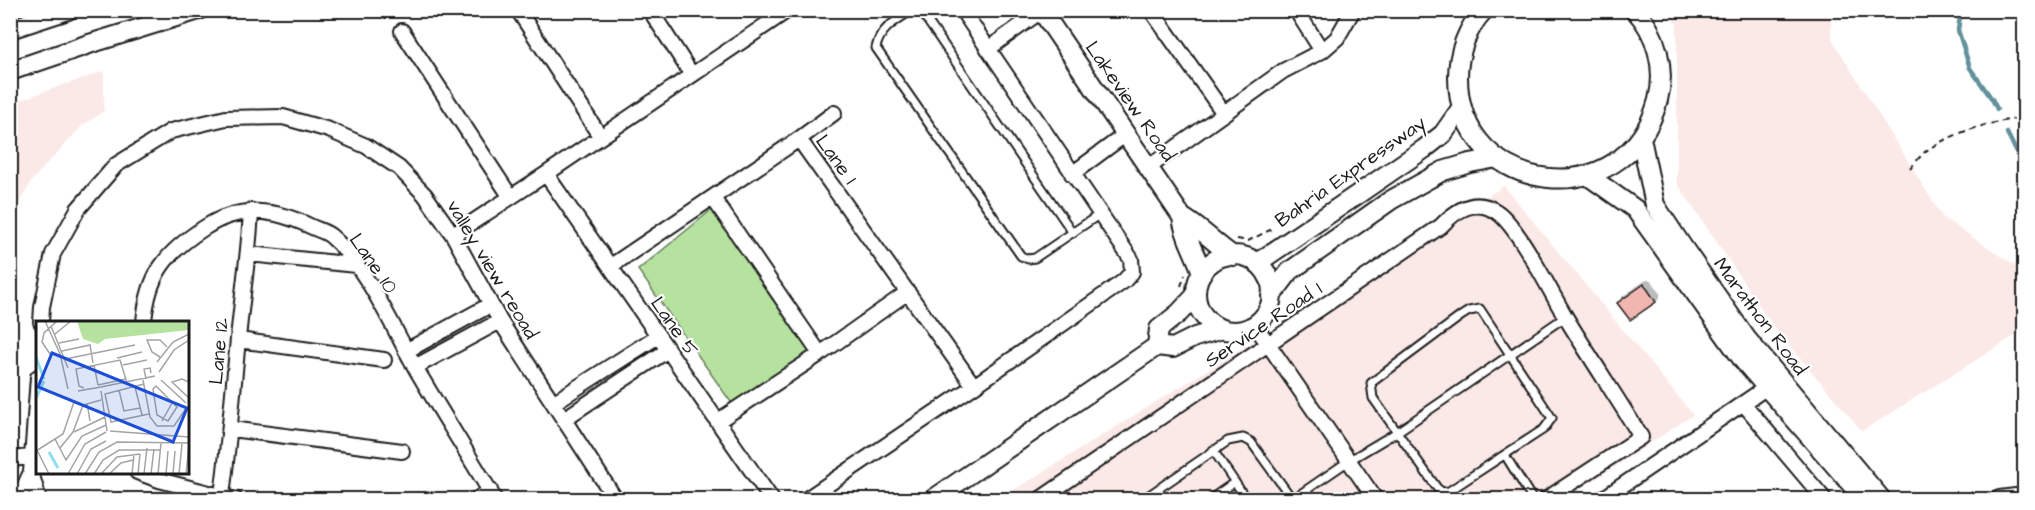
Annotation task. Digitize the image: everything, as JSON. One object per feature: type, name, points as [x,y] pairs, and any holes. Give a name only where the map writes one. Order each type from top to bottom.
[{"type":"main road","points":[[12,23],[68,10]]},
{"type":"main road","points":[[10,71],[199,10]]},
{"type":"main road","points":[[1484,10],[1469,32],[1462,50],[1458,69],[1458,88],[1462,107],[1476,135],[1497,158],[1517,170],[1540,177],[1563,179],[1603,170],[1617,161],[1641,138],[1654,116],[1661,91],[1661,65],[1654,40],[1642,17],[1635,10]]},
{"type":"main road","name":"Lakeview Road","points":[[1041,11],[1182,217]]},
{"type":"main road","name":"Bahria Expressway","points":[[1257,263],[1424,150],[1443,134],[1462,107]]},
{"type":"main road","name":"Marathon Road","points":[[1641,138],[1655,205],[1682,246],[1746,338],[1882,500]]},
{"type":"main road","points":[[1271,296],[1268,278],[1257,263],[1246,258],[1233,256],[1219,259],[1202,273],[1197,283],[1198,308],[1205,319],[1222,329],[1239,331],[1254,325],[1266,312],[1271,296],[1290,271],[1391,200],[1443,171],[1497,158]]},
{"type":"main road","name":"Marathon Road","points":[[1587,175],[1635,209],[1743,360],[1865,500]]},
{"type":"main road","points":[[1182,217],[1195,224],[1213,242],[1233,256]]},
{"type":"main road","points":[[1182,217],[1184,230],[1202,273]]},
{"type":"main road","points":[[1157,346],[1159,329],[1179,314],[1196,295]]},
{"type":"main road","points":[[932,500],[1157,346],[1173,348],[1222,329]]},
{"type":"main road","points":[[2000,500],[2025,497]]},
{"type":"street","points":[[518,10],[600,136]]},
{"type":"street","points":[[650,10],[692,75]]},
{"type":"street","points":[[805,500],[974,386],[1124,281],[1131,272],[1131,259],[962,10]]},
{"type":"street","points":[[1151,10],[1223,112]]},
{"type":"street","points":[[1296,10],[1322,51]]},
{"type":"street","points":[[1149,167],[1283,71],[1322,51],[1337,38],[1353,10]]},
{"type":"street","points":[[988,49],[1041,11]]},
{"type":"street","points":[[453,235],[692,75],[781,12]]},
{"type":"street","points":[[402,31],[510,196]]},
{"type":"street","points":[[799,140],[834,113]]},
{"type":"street","name":"valley view reoad","points":[[41,321],[52,254],[78,209],[116,165],[171,132],[226,118],[284,117],[329,130],[366,146],[399,168],[425,195],[453,235],[500,321],[616,500]]},
{"type":"street","points":[[1072,174],[1126,134]]},
{"type":"street","name":"Lane 1","points":[[611,266],[799,140],[974,386]]},
{"type":"street","name":"Lane 5","points":[[546,174],[772,500]]},
{"type":"street","points":[[713,198],[820,354]]},
{"type":"street","name":"Service Road 1","points":[[1039,500],[1441,226],[1455,211],[1475,205],[1495,211],[1509,223],[1565,317]]},
{"type":"street","name":"Lane 12","points":[[222,495],[249,254],[251,211]]},
{"type":"street","name":"Lane 10","points":[[144,321],[146,299],[156,273],[180,244],[215,221],[251,211],[289,216],[331,236],[356,265],[492,495]]},
{"type":"street","points":[[249,254],[356,265]]},
{"type":"street","points":[[718,421],[820,354],[908,292]]},
{"type":"street","points":[[406,351],[490,305]]},
{"type":"street","points":[[1545,500],[1641,437],[1565,317]]},
{"type":"street","points":[[415,367],[500,321]]},
{"type":"street","points":[[1254,325],[1269,343],[1376,500]]},
{"type":"street","points":[[553,403],[658,336]]},
{"type":"street","points":[[238,340],[384,360]]},
{"type":"street","points":[[564,419],[668,350]]},
{"type":"street","points":[[1601,500],[1767,387]]},
{"type":"street","points":[[36,400],[31,472],[39,500]]},
{"type":"street","points":[[1743,403],[1825,500]]},
{"type":"street","points":[[231,429],[402,451]]},
{"type":"street","points":[[10,459],[31,458]]},
{"type":"street","points":[[18,500],[31,472]]},
{"type":"street","points":[[142,474],[236,500]]},
{"type":"street","points":[[476,500],[492,495]]},
{"type":"lane","points":[[912,10],[884,29],[878,38],[876,48],[1016,251],[1028,259],[1035,258],[1100,214]]},
{"type":"lane","points":[[920,10],[1073,233]]},
{"type":"lane","points":[[1480,309],[1552,418],[1544,429],[1449,491],[1442,492],[1397,432],[1373,398],[1371,383],[1461,316],[1469,311],[1480,309]]},
{"type":"lane","points":[[1142,500],[1213,450],[1236,438],[1244,438],[1251,442],[1293,499],[1350,460],[1397,432],[1565,317]]},
{"type":"lane","points":[[1213,450],[1247,500]]},
{"type":"lane","points":[[1505,455],[1533,500]]},
{"type":"lane","points":[[1209,500],[1235,482]]},
{"type":"path","points":[[1910,169],[1926,152],[1966,131],[2005,120],[2025,118]]},
{"type":"shaded area","points":[[1664,11],[1830,11],[1832,39],[1943,218],[2024,271],[2024,330],[1862,431],[1773,326],[1677,183],[1677,24]]},
{"type":"shaded area","points":[[104,71],[104,111],[82,126],[33,179],[11,216],[11,103]]},
{"type":"shaded area","points":[[1504,186],[1693,415],[1565,499],[998,500]]},
{"type":"green space","points":[[715,207],[816,354],[735,408],[638,270]]},
{"type":"building","points":[[1644,284],[1656,302],[1630,320],[1617,303]]},
{"type":"waterway","points":[[1961,10],[1958,30],[1970,68],[1997,109]]},
{"type":"waterway","points":[[2007,133],[2024,167]]}]
